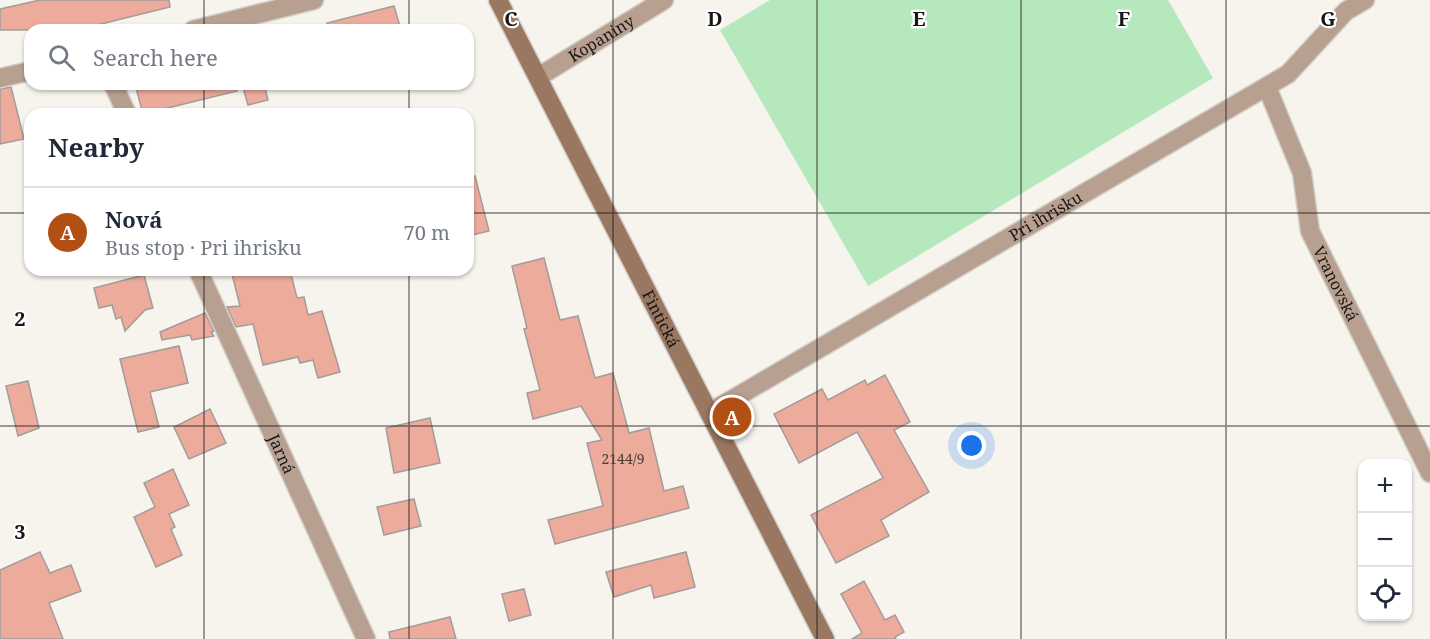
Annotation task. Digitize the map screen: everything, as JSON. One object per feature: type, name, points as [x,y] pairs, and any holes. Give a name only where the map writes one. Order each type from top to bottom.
[{"type":"street","points":[[217,24],[314,0]]},
{"type":"street","name":"Fintická","points":[[498,0],[825,639]]},
{"type":"street","name":"Kopaniny","points":[[538,77],[664,0]]},
{"type":"street","name":"Pri ihrisku","points":[[709,413],[1288,74],[1346,11],[1365,0]]},
{"type":"street","points":[[0,78],[24,72]]},
{"type":"street","name":"Vranovská","points":[[1267,87],[1302,173],[1310,231],[1430,473]]},
{"type":"street","points":[[116,90],[124,108]]},
{"type":"street","name":"Jarná","points":[[201,276],[366,639]]},
{"type":"green space","points":[[770,0],[1168,0],[1213,78],[868,286],[720,30]]},
{"type":"building","points":[[40,0],[169,0],[170,7],[101,24],[24,24],[24,30],[0,30],[0,9]]},
{"type":"building","points":[[394,6],[399,24],[327,24]]},
{"type":"building","points":[[11,87],[24,139],[0,144],[0,89]]},
{"type":"building","points":[[137,90],[237,90],[168,108],[141,108]]},
{"type":"building","points":[[244,90],[266,90],[268,100],[248,105]]},
{"type":"building","points":[[474,176],[489,231],[474,235]]},
{"type":"building","points":[[544,258],[560,320],[578,316],[595,378],[613,373],[629,433],[649,428],[664,491],[683,486],[689,508],[555,544],[548,520],[603,506],[587,443],[602,440],[581,406],[533,419],[527,393],[540,390],[524,329],[527,328],[512,266]]},
{"type":"building","points":[[144,276],[153,308],[145,310],[125,331],[121,317],[116,319],[112,305],[99,308],[94,288]]},
{"type":"building","points":[[232,276],[292,276],[297,298],[304,297],[308,315],[322,311],[340,372],[318,378],[313,360],[300,363],[298,357],[263,365],[253,324],[236,327],[227,307],[240,306]]},
{"type":"building","points":[[205,313],[214,331],[211,332],[214,336],[192,340],[190,335],[162,340],[160,332]]},
{"type":"building","points":[[179,346],[188,383],[150,392],[159,427],[138,432],[120,359]]},
{"type":"building","points":[[885,375],[910,422],[894,430],[929,492],[881,520],[889,536],[836,563],[811,515],[883,478],[857,432],[799,463],[774,414],[822,389],[828,400],[865,380],[867,385]]},
{"type":"building","points":[[28,381],[39,428],[18,436],[6,386]]},
{"type":"building","points":[[210,409],[226,443],[189,459],[174,427]]},
{"type":"building","points":[[430,418],[440,463],[394,473],[386,428]]},
{"type":"building","points":[[173,469],[189,505],[169,514],[175,527],[171,529],[182,555],[156,567],[134,517],[155,507],[144,483]]},
{"type":"building","points":[[414,499],[421,526],[384,535],[377,507]]},
{"type":"building","points":[[40,552],[50,573],[71,565],[81,591],[49,603],[63,639],[0,639],[0,570]]},
{"type":"building","points":[[686,552],[695,587],[654,598],[651,585],[614,597],[606,572]]},
{"type":"building","points":[[864,581],[885,620],[895,615],[904,632],[895,637],[896,639],[852,639],[862,633],[841,594]]},
{"type":"building","points":[[524,589],[531,615],[509,621],[502,594]]},
{"type":"building","points":[[450,617],[456,639],[390,639],[389,632]]},
{"type":"place","name":"Nová","points":[[732,417]]}]
